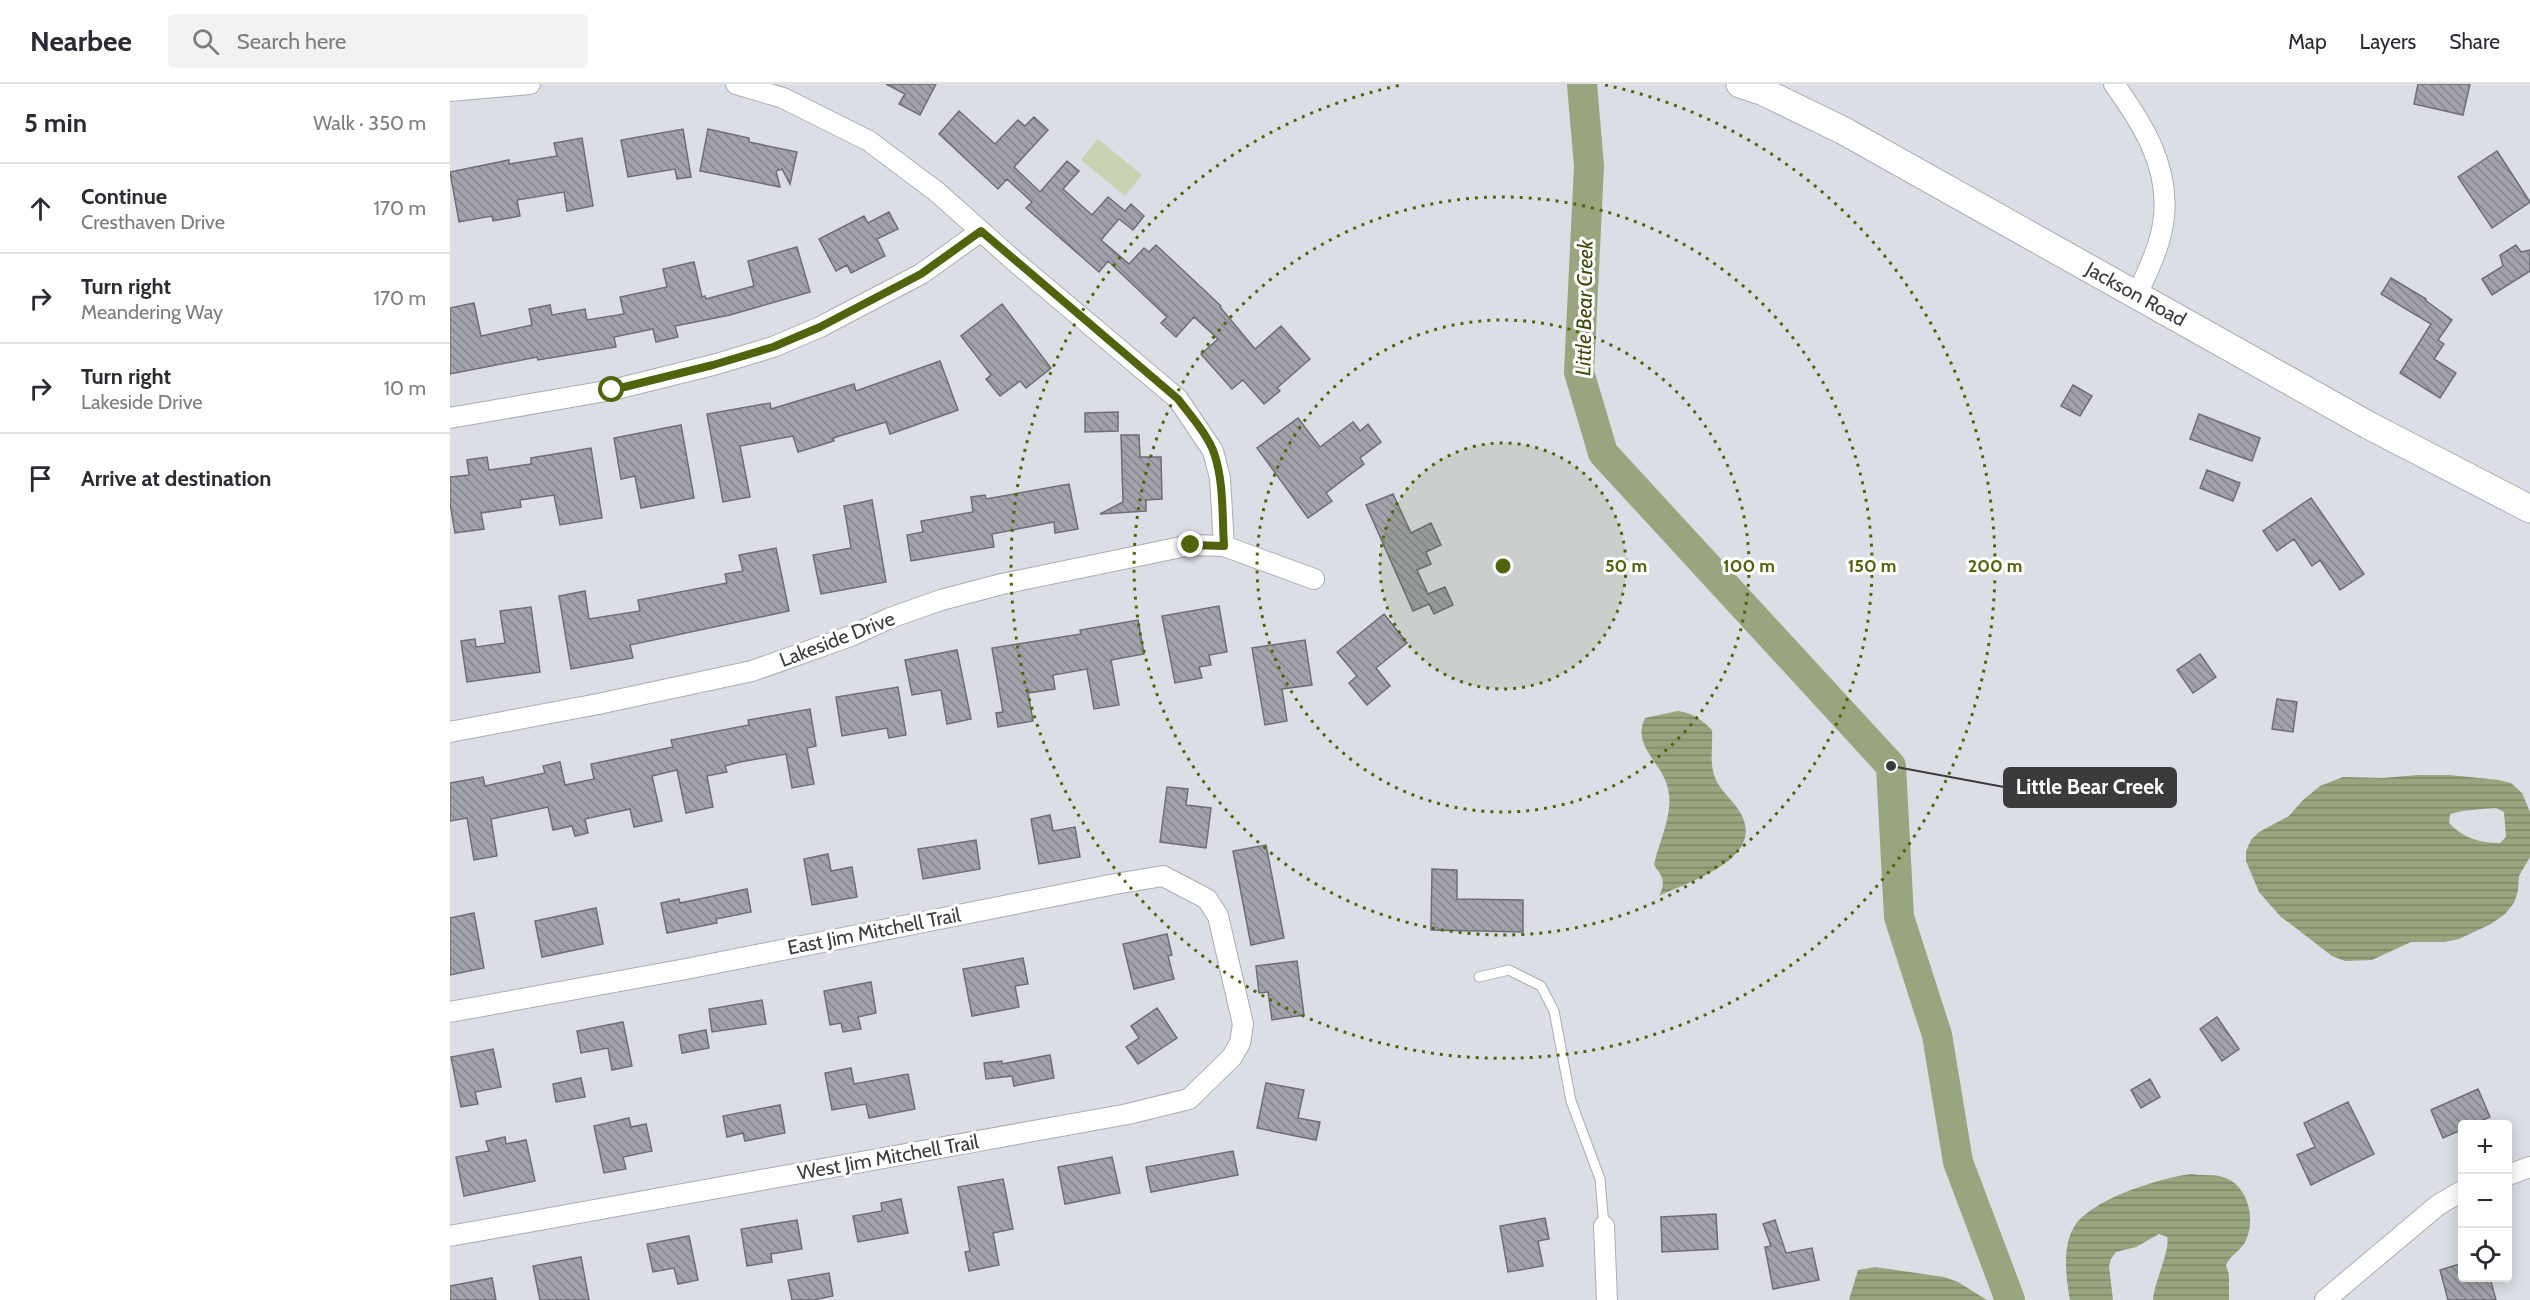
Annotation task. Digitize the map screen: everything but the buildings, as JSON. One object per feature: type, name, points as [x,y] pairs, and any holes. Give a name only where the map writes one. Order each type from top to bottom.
[{"type":"main road","name":"Jackson Road","points":[[1740,84],[1764,92],[1844,131],[2368,425],[2530,509]]},
{"type":"street","points":[[450,91],[530,84]]},
{"type":"street","points":[[736,84],[783,98],[870,141],[937,192],[1178,399],[1213,451],[1220,478],[1224,546]]},
{"type":"street","points":[[2114,84],[2150,139],[2163,184],[2164,216],[2156,251],[2137,295]]},
{"type":"street","points":[[450,418],[612,390],[713,365],[773,347],[820,327],[921,274],[981,231]]},
{"type":"street","name":"Lakeside Drive","points":[[450,732],[752,671],[851,636],[891,618],[941,600],[1002,584],[1191,545],[1224,546],[1314,579]]},
{"type":"street","name":"East Jim Mitchell Trail","points":[[450,1012],[686,969],[1163,876],[1207,899],[1218,916],[1235,982]]},
{"type":"street","name":"West Jim Mitchell Trail","points":[[450,1236],[1128,1114],[1189,1100],[1223,1067],[1240,1043],[1243,1024],[1235,982]]},
{"type":"street","points":[[2511,1174],[2530,1167]]},
{"type":"street","points":[[2325,1300],[2438,1205],[2458,1194]]},
{"type":"street","points":[[1604,1226],[1607,1300]]},
{"type":"lane","points":[[1479,977],[1509,970],[1541,986],[1554,1011],[1571,1101],[1600,1179],[1604,1226]]},
{"type":"shaded area","points":[[1098,139],[1142,175],[1125,196],[1081,160]]},
{"type":"shaded area","points":[[1678,711],[1696,717],[1712,730],[1713,771],[1720,787],[1738,809],[1745,826],[1744,841],[1736,854],[1722,865],[1706,875],[1659,896],[1662,880],[1654,865],[1668,818],[1669,798],[1665,780],[1645,746],[1642,728],[1645,718]]},
{"type":"shaded area","points":[[2449,775],[2511,783],[2522,793],[2530,812],[2530,857],[2519,876],[2514,903],[2505,914],[2491,924],[2459,939],[2444,942],[2411,942],[2372,960],[2345,961],[2332,956],[2280,916],[2259,892],[2246,861],[2246,851],[2251,840],[2259,832],[2289,816],[2320,786],[2343,777]],"holes":[[[2496,808],[2504,812],[2506,837],[2500,843],[2472,839],[2449,823],[2450,815],[2459,812]]]},
{"type":"shaded area","points":[[2191,1174],[2219,1176],[2232,1181],[2239,1187],[2248,1203],[2250,1222],[2246,1240],[2226,1265],[2229,1275],[2229,1300],[2153,1300],[2168,1242],[2167,1237],[2159,1234],[2136,1247],[2116,1252],[2111,1259],[2109,1266],[2113,1300],[2070,1300],[2066,1253],[2070,1235],[2083,1217],[2095,1207],[2127,1192],[2162,1180]]},
{"type":"shaded area","points":[[1875,1267],[1944,1277],[1958,1282],[1987,1300],[1849,1300],[1858,1270]]},
{"type":"waterway","name":"Little Bear Creek","points":[[1582,84],[1589,166],[1579,372],[1603,453],[1891,766],[1899,917],[1937,1035],[1958,1162],[2010,1300]]},
{"type":"place","name":"Little Bear Creek","points":[[1891,766]]},
{"type":"route","points":[[612,390],[713,365],[773,347],[820,327],[921,274],[981,231],[1178,399],[1189,414],[1213,451],[1220,478],[1224,546],[1191,545]]}]
